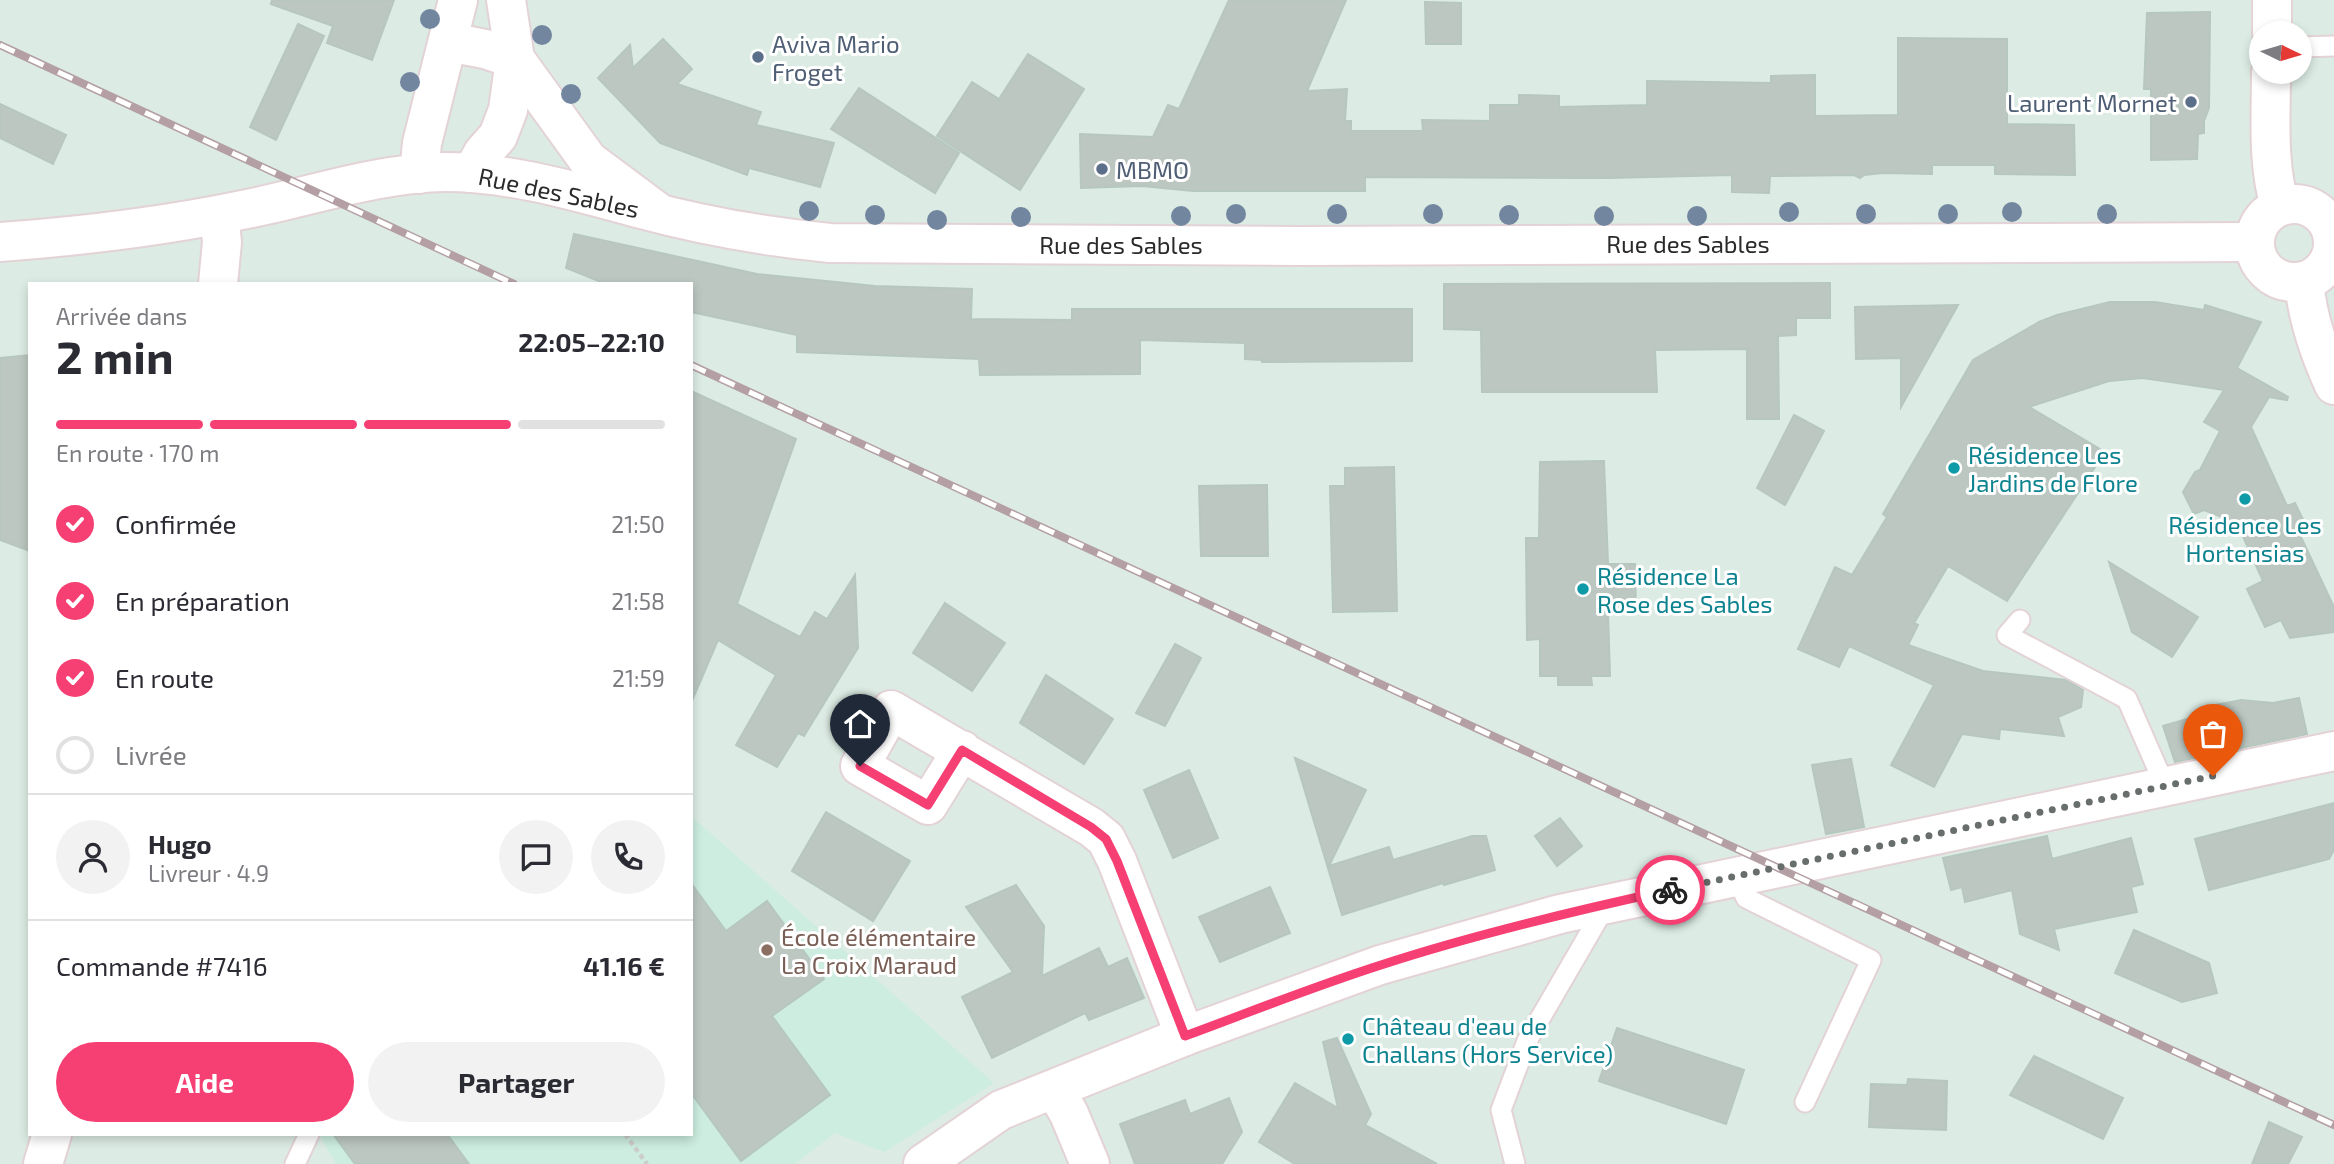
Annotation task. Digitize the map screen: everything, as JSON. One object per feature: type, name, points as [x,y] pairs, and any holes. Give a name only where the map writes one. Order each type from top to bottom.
[{"type":"main road","points":[[419,174],[422,143],[458,0]]},
{"type":"main road","points":[[472,173],[483,153],[498,135],[508,110],[515,59],[506,0]]},
{"type":"main road","points":[[2272,0],[2272,21]]},
{"type":"main road","points":[[448,42],[485,49],[515,59],[588,160],[660,213]]},
{"type":"main road","points":[[2271,84],[2273,175],[2280,206]]},
{"type":"main road","name":"Rue des Sables","points":[[0,242],[147,227],[219,215],[348,184],[419,174],[472,173],[509,177],[660,213],[785,238],[830,243],[1299,246],[2255,242]]},
{"type":"main road","points":[[2304,205],[2325,218],[2332,229],[2332,255],[2326,267],[2316,276],[2304,281],[2292,283],[2280,280],[2261,265],[2256,254],[2255,242],[2262,220],[2280,206],[2304,205]]},
{"type":"main road","points":[[218,282],[222,243],[219,215]]},
{"type":"main road","points":[[2304,281],[2306,302],[2318,345],[2334,385]]},
{"type":"main road","points":[[962,750],[1091,827],[1106,839],[1185,1036]]},
{"type":"main road","points":[[923,1164],[1001,1110],[1185,1036],[1380,965],[1560,914],[2334,751]]},
{"type":"main road","points":[[1055,1089],[1069,1114],[1090,1164]]},
{"type":"main road","points":[[43,1164],[51,1136]]},
{"type":"lane","points":[[2312,47],[2334,46]]},
{"type":"lane","points":[[2020,620],[2007,635],[2127,699],[2165,786]]},
{"type":"lane","points":[[1736,876],[1746,898],[1871,960],[1805,1102]]},
{"type":"lane","points":[[1515,1164],[1501,1110],[1527,1041],[1607,904]]},
{"type":"lane","points":[[295,1164],[308,1136]]},
{"type":"path","points":[[626,1136],[647,1164]]},
{"type":"shaded area","name":"École élémentaire La Croix Maraud","points":[[693,818],[994,1083],[884,1152],[835,1133],[795,1164],[336,1164],[320,1136],[693,1136]]},
{"type":"building","points":[[272,0],[394,0],[372,60],[327,43],[333,26],[271,4]]},
{"type":"building","points":[[1229,0],[1346,0],[1307,91],[1347,89],[1345,121],[1351,121],[1351,131],[1423,131],[1422,120],[1490,121],[1490,105],[1519,105],[1519,95],[1559,96],[1559,107],[1647,105],[1647,81],[1771,83],[1771,76],[1815,75],[1815,116],[1898,115],[1898,38],[2007,39],[2007,124],[2074,125],[2075,175],[1995,174],[1995,165],[1932,165],[1932,174],[1883,173],[1860,178],[1854,175],[1770,176],[1769,193],[1732,192],[1732,175],[1608,178],[1365,177],[1365,191],[1193,191],[1142,186],[1081,188],[1080,134],[1153,137],[1168,105],[1179,109]]},
{"type":"building","points":[[1425,2],[1461,3],[1461,44],[1426,44]]},
{"type":"building","points":[[2210,12],[2209,108],[2204,121],[2204,133],[2198,134],[2197,159],[2151,160],[2151,89],[2144,89],[2147,13]]},
{"type":"building","points":[[298,24],[324,36],[276,140],[250,127]]},
{"type":"building","points":[[663,39],[692,69],[677,84],[761,112],[756,125],[834,143],[820,187],[749,168],[747,175],[660,143],[598,78],[630,45],[633,68]]},
{"type":"building","points":[[1028,54],[1084,89],[1020,190],[937,136],[972,82],[999,99]]},
{"type":"building","points":[[859,88],[959,153],[935,193],[831,129]]},
{"type":"building","points":[[0,104],[66,135],[53,164],[0,138]]},
{"type":"building","points":[[574,234],[757,274],[875,286],[972,289],[971,319],[1072,320],[1072,309],[1412,309],[1412,361],[1262,362],[1245,359],[1245,343],[1140,340],[1140,374],[980,375],[979,359],[797,352],[797,335],[693,312],[693,282],[601,282],[566,268]]},
{"type":"building","points":[[1830,283],[1830,318],[1796,318],[1796,335],[1778,336],[1779,419],[1747,419],[1747,349],[1655,350],[1657,392],[1482,392],[1481,330],[1444,329],[1444,284]]},
{"type":"building","points":[[2110,302],[2155,302],[2204,310],[2205,305],[2261,322],[2237,368],[2288,397],[2287,400],[2269,397],[2251,427],[2287,506],[2295,503],[2308,530],[2300,535],[2334,607],[2334,632],[2290,638],[2281,620],[2265,627],[2247,589],[2263,581],[2237,523],[2204,510],[2194,514],[2183,492],[2195,472],[2200,470],[2220,431],[2204,422],[2224,390],[2143,378],[2109,381],[2029,407],[2105,452],[2007,601],[1948,566],[1914,623],[1918,625],[1908,645],[1983,671],[2066,680],[2083,690],[2081,707],[2058,717],[2064,736],[2000,729],[1999,739],[1962,734],[1934,787],[1891,765],[1934,685],[1849,646],[1839,667],[1798,649],[1835,567],[1852,575],[1887,517],[1883,514],[1973,360],[2039,322]]},
{"type":"building","points":[[1958,305],[1901,407],[1901,358],[1856,359],[1855,307]]},
{"type":"building","points":[[28,355],[28,550],[0,540],[0,358]]},
{"type":"building","points":[[693,392],[796,439],[737,604],[800,637],[815,612],[827,619],[855,575],[858,648],[804,736],[798,733],[777,767],[736,745],[776,675],[718,640],[693,698]]},
{"type":"building","points":[[1794,415],[1824,431],[1785,505],[1757,488]]},
{"type":"building","name":"Résidence La Rose des Sables","points":[[1604,461],[1608,564],[1635,564],[1636,613],[1608,613],[1610,676],[1591,676],[1592,685],[1558,685],[1558,676],[1540,676],[1540,639],[1527,640],[1526,538],[1539,538],[1540,462]]},
{"type":"building","points":[[1394,467],[1397,611],[1333,612],[1330,486],[1345,486],[1345,468]]},
{"type":"building","points":[[1267,485],[1268,556],[1201,556],[1199,486]]},
{"type":"building","points":[[2109,562],[2198,617],[2172,657],[2132,632]]},
{"type":"building","points":[[945,603],[1005,643],[972,691],[913,653]]},
{"type":"building","points":[[1175,644],[1201,658],[1165,726],[1136,713]]},
{"type":"building","points":[[1046,675],[1113,719],[1084,764],[1020,723]]},
{"type":"building","points":[[2299,698],[2307,734],[2175,762],[2163,726],[2201,715],[2200,708],[2241,700],[2273,703]]},
{"type":"building","points":[[1295,758],[1366,790],[1329,866],[1389,847],[1393,860],[1472,836],[1486,836],[1495,870],[1444,885],[1443,883],[1342,915]]},
{"type":"building","points":[[1851,759],[1864,827],[1826,834],[1812,765]]},
{"type":"building","points":[[1189,770],[1218,838],[1173,858],[1144,790]]},
{"type":"building","points":[[2334,803],[2334,850],[2329,859],[2209,890],[2195,839]]},
{"type":"building","points":[[826,812],[910,861],[873,921],[792,871]]},
{"type":"building","points":[[1560,818],[1582,846],[1557,866],[1535,836]]},
{"type":"building","points":[[2047,836],[2052,859],[2131,838],[2143,884],[2131,887],[2137,912],[2054,929],[2059,950],[2020,934],[2012,890],[1965,902],[1962,887],[1951,890],[1943,858]]},
{"type":"building","points":[[1016,885],[1044,926],[1042,976],[1099,948],[1108,967],[1127,958],[1144,998],[1089,1020],[1085,1013],[992,1058],[962,997],[1013,972],[966,907]]},
{"type":"building","points":[[693,886],[726,931],[767,901],[824,979],[772,1016],[830,1095],[741,1161],[693,1096]]},
{"type":"building","points":[[1270,887],[1290,933],[1220,962],[1199,917]]},
{"type":"building","points":[[2134,930],[2209,963],[2217,993],[2182,1002],[2115,973]]},
{"type":"building","points":[[1617,1028],[1744,1070],[1726,1124],[1599,1081]]},
{"type":"building","points":[[1337,1038],[1371,1114],[1365,1125],[1437,1164],[1295,1164],[1259,1142],[1295,1083],[1338,1108],[1323,1042]]},
{"type":"building","points":[[2034,1056],[2123,1098],[2103,1139],[2010,1095]]},
{"type":"building","points":[[1908,1079],[1947,1081],[1946,1130],[1869,1127],[1871,1084],[1907,1085]]},
{"type":"building","points":[[1229,1098],[1242,1132],[1222,1164],[1135,1164],[1120,1124],[1185,1100],[1190,1114]]},
{"type":"building","points":[[2269,1122],[2302,1137],[2288,1164],[2252,1164]]},
{"type":"building","points":[[334,1136],[448,1136],[469,1164],[355,1164]]},
{"type":"railway","points":[[0,45],[510,282]]},
{"type":"railway","points":[[693,366],[2334,1125]]},
{"type":"way so far","points":[[1670,890],[2213,776]]},
{"type":"place","name":"Aviva Mario Froget","points":[[758,57]]},
{"type":"place","name":"Laurent Mornet","points":[[2191,102]]},
{"type":"place","name":"MBMO","points":[[1102,169]]},
{"type":"place","name":"Résidence Les Jardins de Flore","points":[[1954,468]]},
{"type":"place","name":"Résidence Les Hortensias","points":[[2245,499]]},
{"type":"place","name":"Résidence La Rose des Sables","points":[[1583,589]]},
{"type":"place","name":"École élémentaire La Croix Maraud","points":[[767,950]]},
{"type":"place","name":"Château d'eau de Challans (Hors Service)","points":[[1348,1039]]},
{"type":"route","points":[[860,766],[928,805],[962,750],[1091,827],[1106,839],[1185,1036],[1380,965],[1446,945],[1560,914],[1670,890]]}]
